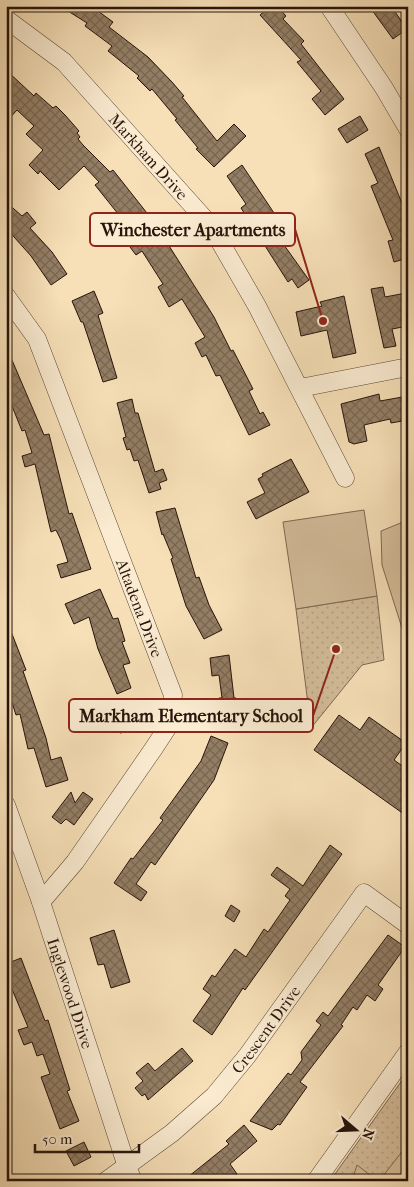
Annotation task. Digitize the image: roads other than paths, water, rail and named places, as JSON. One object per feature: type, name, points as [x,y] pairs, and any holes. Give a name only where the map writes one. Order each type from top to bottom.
[{"type":"street","points":[[329,6],[384,88],[408,129]]},
{"type":"street","name":"Markham Drive","points":[[6,19],[64,62],[211,226],[257,306],[345,478]]},
{"type":"street","name":"Altadena Drive","points":[[6,296],[37,339],[173,695],[168,725],[159,740],[75,862],[41,902]]},
{"type":"street","points":[[300,388],[408,367]]},
{"type":"street","name":"Inglewood Drive","points":[[6,805],[41,902],[130,1174]]},
{"type":"street","name":"Crescent Drive","points":[[106,1181],[130,1174],[214,1096],[247,1056],[364,893],[408,924]]},
{"type":"street","points":[[316,1181],[408,1052]]},
{"type":"place","name":"Winchester Apartments","points":[[323,321]]},
{"type":"place","name":"Markham Elementary School","points":[[336,649]]}]
